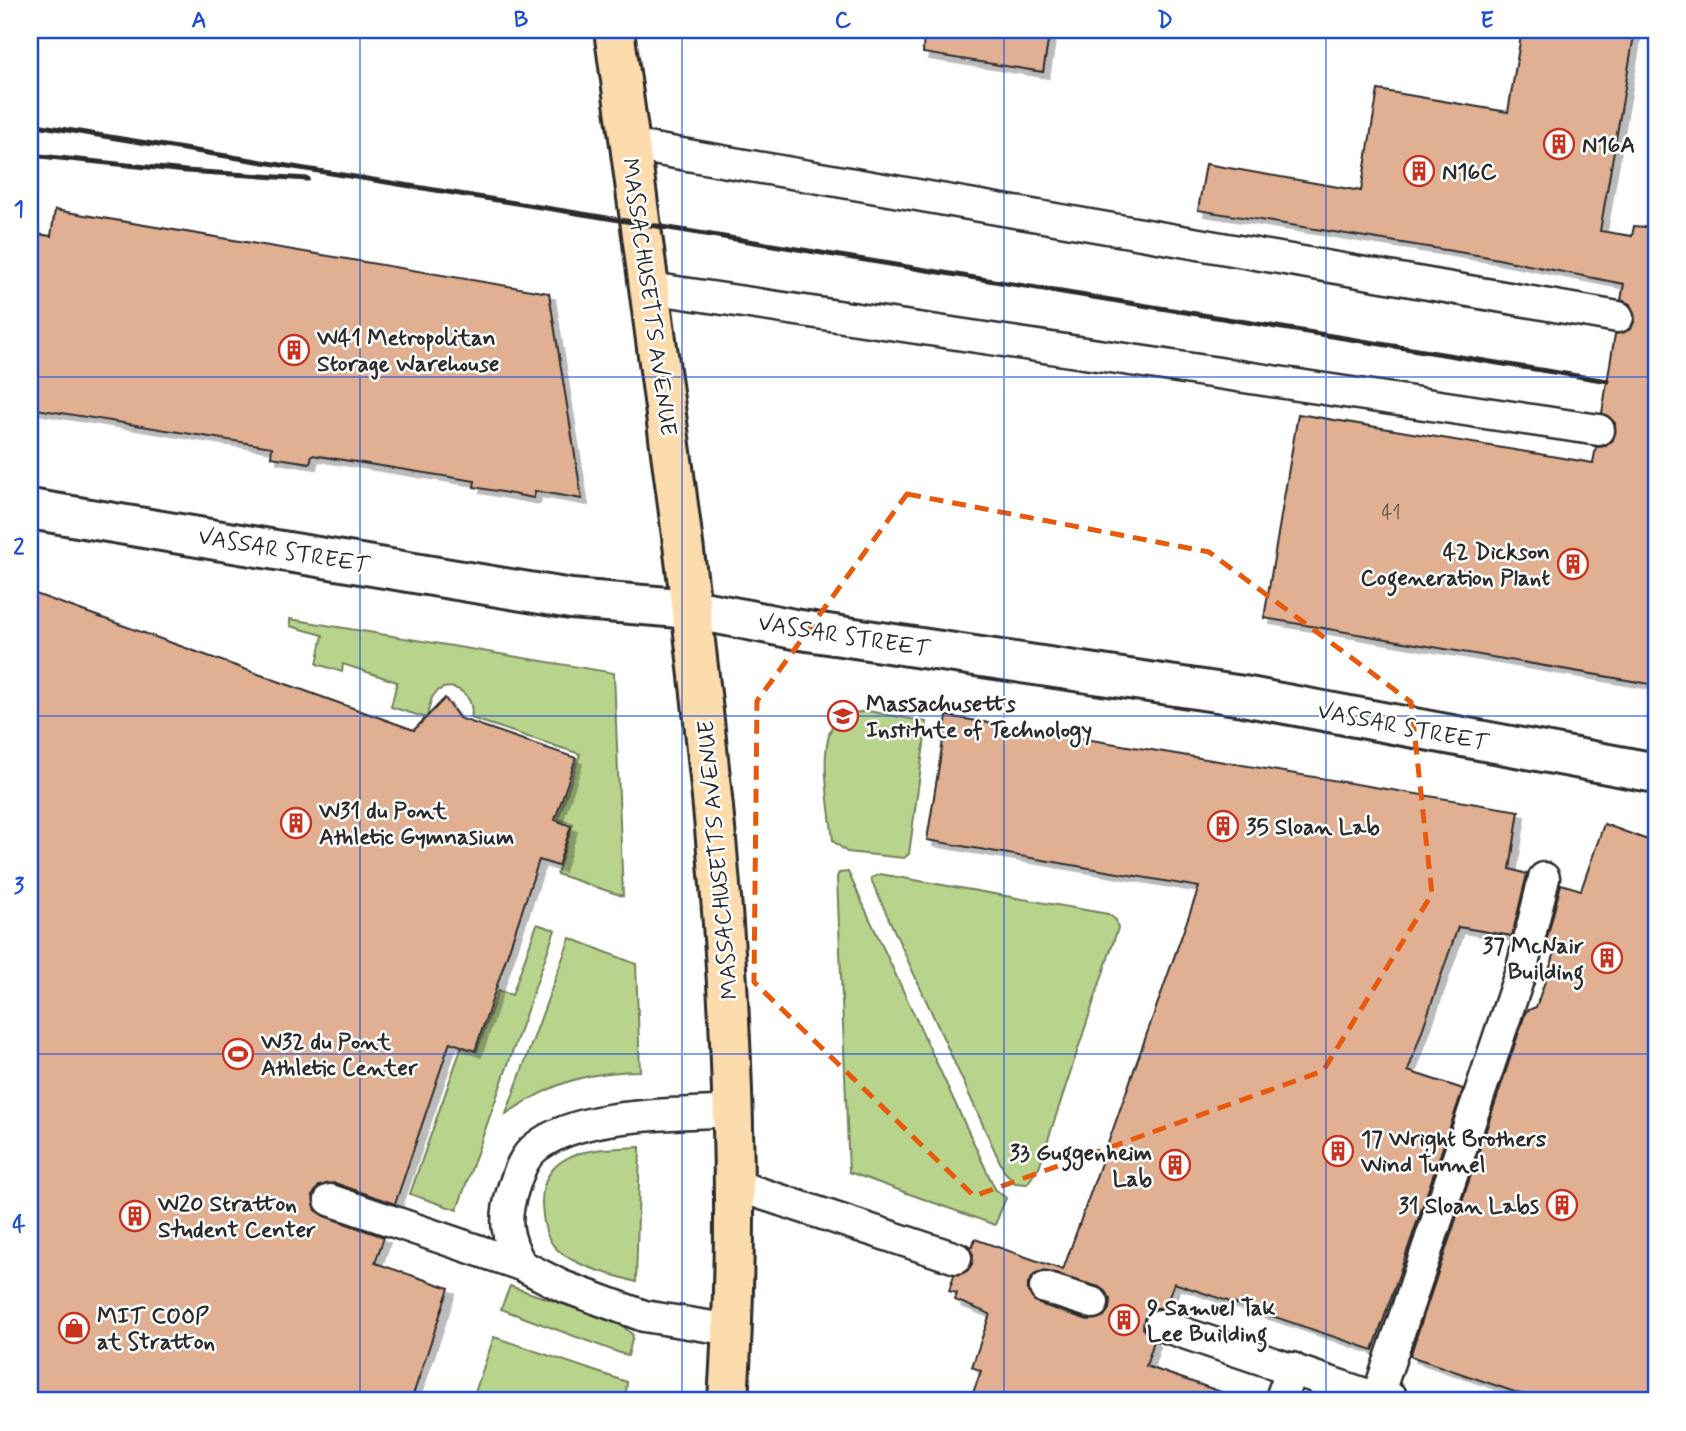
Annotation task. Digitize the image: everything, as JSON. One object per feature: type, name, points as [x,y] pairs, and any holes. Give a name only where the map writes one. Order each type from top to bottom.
[{"type":"main road","name":"MASSACHUSETTS AVENUE","points":[[614,30],[692,610],[718,839],[729,991],[735,1185],[732,1330],[727,1401]]},
{"type":"main road","name":"VASSAR STREET","points":[[30,509],[571,599],[692,610],[794,629],[1242,696],[1656,773]]},
{"type":"lane","points":[[630,145],[1618,317]]},
{"type":"lane","points":[[650,288],[1599,430]]},
{"type":"lane","points":[[1160,1325],[1383,1400],[1522,968],[1544,878]]},
{"type":"lane","points":[[521,1265],[509,1241],[507,1223],[520,1168],[534,1148],[561,1132],[608,1122],[733,1111]]},
{"type":"lane","points":[[735,1185],[956,1258]]},
{"type":"lane","points":[[330,1200],[521,1265],[562,1286],[644,1316],[732,1330]]},
{"type":"lane","points":[[1045,1288],[1093,1303]]},
{"type":"lane","points":[[1280,1401],[1292,1368]]},
{"type":"highlighted area","points":[[907,494],[1209,552],[1411,702],[1432,894],[1323,1071],[974,1196],[754,982],[757,701]]},
{"type":"green space","points":[[290,619],[614,673],[623,896],[557,874],[573,824],[558,819],[580,754],[471,718],[470,701],[460,690],[453,688],[446,687],[433,696],[427,718],[391,707],[397,682],[343,664],[342,672],[317,664],[323,635],[290,626]]},
{"type":"green space","points":[[868,711],[927,722],[909,854],[904,858],[847,852],[833,841],[826,775],[828,741],[839,715]]},
{"type":"green space","points":[[848,872],[995,1189],[1006,1198],[995,1225],[849,1172],[837,877],[839,873]]},
{"type":"green space","points":[[880,874],[1108,914],[1116,920],[1118,928],[1039,1167],[1027,1184],[1015,1183],[1004,1171],[872,882],[871,878]]},
{"type":"green space","points":[[537,924],[555,930],[457,1210],[410,1194],[462,1046],[477,1051],[498,991],[512,995]]},
{"type":"green space","points":[[570,938],[636,964],[640,1071],[602,1074],[570,1081],[539,1094],[506,1114]]},
{"type":"green space","points":[[640,1147],[636,1282],[592,1268],[560,1252],[548,1236],[542,1204],[544,1185],[551,1171],[562,1161],[591,1151]]},
{"type":"green space","points":[[510,1286],[609,1320],[613,1317],[633,1335],[628,1356],[501,1309]]},
{"type":"green space","points":[[494,1337],[627,1382],[625,1401],[472,1401]]},
{"type":"building","points":[[924,30],[1050,30],[1043,72],[923,53]]},
{"type":"building","points":[[1522,30],[1635,30],[1600,231],[1632,236],[1634,226],[1656,228],[1656,685],[1264,618],[1298,414],[1593,463],[1596,447],[1606,446],[1613,440],[1615,423],[1602,413],[1615,334],[1631,329],[1635,319],[1630,304],[1621,300],[1624,284],[1483,256],[1198,210],[1206,164],[1361,191],[1378,90],[1508,112]]},
{"type":"building","name":"W41 Metropolitan Storage Warehouse","points":[[55,210],[549,293],[582,499],[535,491],[534,498],[474,487],[475,481],[312,455],[310,463],[271,457],[272,447],[30,408],[30,233],[51,236]]},
{"type":"building","points":[[30,592],[414,730],[445,698],[459,718],[576,758],[555,820],[571,826],[558,866],[539,860],[475,1051],[450,1042],[395,1204],[335,1183],[319,1186],[313,1195],[316,1211],[324,1216],[384,1237],[375,1263],[449,1288],[411,1401],[30,1401]]},
{"type":"building","points":[[947,716],[1519,811],[1510,869],[1527,874],[1512,936],[1458,927],[1408,1071],[1463,1089],[1373,1350],[1174,1283],[1165,1308],[1156,1308],[1144,1319],[1143,1329],[1154,1341],[1146,1366],[1227,1394],[1226,1401],[970,1401],[981,1371],[972,1367],[990,1314],[955,1300],[957,1293],[949,1291],[954,1275],[967,1271],[972,1264],[973,1254],[966,1244],[972,1247],[975,1239],[1063,1270],[1199,887],[927,840]],"holes":[[[1042,1271],[1099,1287],[1110,1299],[1109,1309],[1104,1316],[1088,1320],[1039,1304],[1028,1292],[1028,1283],[1034,1275]]]},
{"type":"building","name":"31 Sloan Labs","points":[[1604,824],[1656,843],[1656,1401],[1541,1401],[1410,1356],[1526,1011],[1536,1007],[1558,944],[1546,942],[1561,884],[1581,890]]},
{"type":"railway","points":[[30,124],[1608,381]]},
{"type":"railway","points":[[30,155],[186,171],[308,179]]},
{"type":"place","name":"N16A","points":[[1559,144]]},
{"type":"place","name":"N16C","points":[[1419,171]]},
{"type":"place","name":"W41 Metropolitan Storage Warehouse","points":[[294,350]]},
{"type":"place","name":"42 Dickson Cogeneration Plant","points":[[1573,564]]},
{"type":"place","name":"Massachusetts Institute of Technology","points":[[843,716]]},
{"type":"place","name":"W31 du Pont Athletic Gymnasium","points":[[296,823]]},
{"type":"place","name":"35 Sloan Lab","points":[[1223,826]]},
{"type":"place","name":"37 McNair Building","points":[[1607,958]]},
{"type":"place","name":"W32 du Pont Athletic Center","points":[[238,1054]]},
{"type":"place","name":"17 Wright Brothers Wind Tunnel","points":[[1338,1151]]},
{"type":"place","name":"33 Guggenheim Lab","points":[[1175,1165]]},
{"type":"place","name":"31 Sloan Labs","points":[[1562,1205]]},
{"type":"place","name":"W20 Stratton Student Center","points":[[135,1216]]},
{"type":"place","name":"9 Samuel Tak Lee Building","points":[[1124,1320]]},
{"type":"place","name":"MIT COOP at Stratton","points":[[74,1328]]}]
